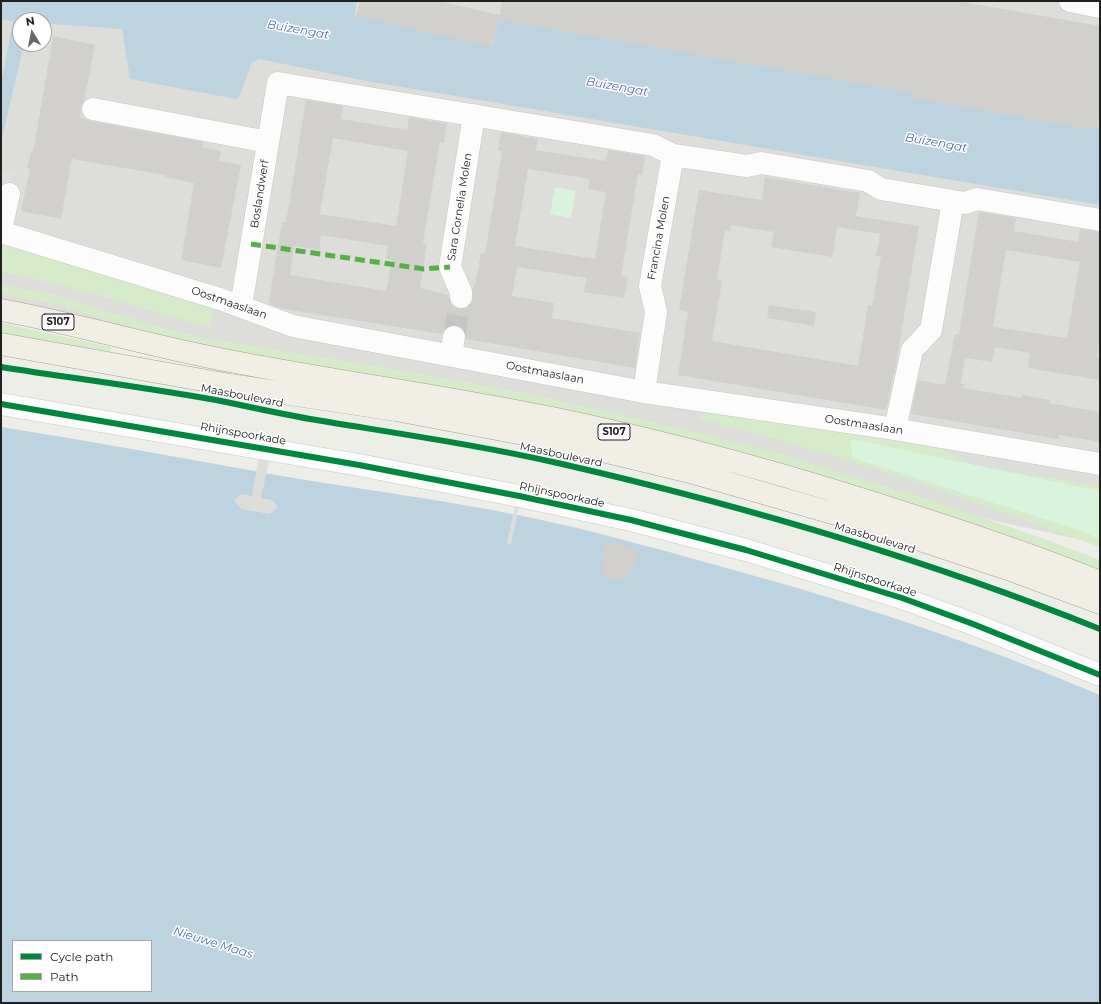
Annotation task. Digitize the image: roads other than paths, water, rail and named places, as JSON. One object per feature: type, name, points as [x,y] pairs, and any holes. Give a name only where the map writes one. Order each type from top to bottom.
[{"type":"main road","name":"S107","points":[[1,310],[233,362],[494,406],[569,421],[661,443],[749,466],[886,507],[993,542],[1100,582]]},
{"type":"main road","name":"Maasboulevard","points":[[1,344],[230,385],[396,410],[566,442],[690,472],[859,520],[993,564],[1100,603]]},
{"type":"street","points":[[1070,1],[1100,7]]},
{"type":"street","name":"Boslandwerf","points":[[241,306],[278,83],[474,115]]},
{"type":"street","points":[[93,109],[268,142]]},
{"type":"street","points":[[474,115],[653,145],[673,155],[747,166],[761,163],[868,181],[881,189],[965,203],[977,199],[1100,220]]},
{"type":"street","name":"Sara Cornelia Molen","points":[[461,297],[461,292],[450,267],[474,115]]},
{"type":"street","name":"Francina Molen","points":[[644,392],[656,312],[650,286],[673,155]]},
{"type":"street","points":[[1,228],[9,194]]},
{"type":"street","points":[[895,429],[912,350],[931,330],[952,200]]},
{"type":"street","name":"Oostmaaslaan","points":[[1,232],[241,306],[293,326],[452,346],[644,392],[895,429],[1100,464]]},
{"type":"street","name":"Rhijnspoorkade","points":[[1,404],[359,464],[526,497],[631,520],[746,550],[902,598],[973,624],[1100,675]]},
{"type":"water","name":"Buizengat","points":[[1,1],[357,1],[355,15],[493,45],[499,15],[1100,126],[1100,205],[361,80],[260,59],[252,62],[239,98],[236,99],[130,79],[122,29],[52,24],[52,12],[12,12],[12,21],[3,19],[1,29]]},
{"type":"water","points":[[12,26],[12,52],[22,52],[2,138],[1,85]]},
{"type":"water","name":"Nieuwe Maas","points":[[1,427],[423,498],[544,520],[672,553],[819,594],[961,641],[1100,695],[1100,1003],[1,1003]]},
{"type":"tunnel","points":[[454,337],[461,297]]}]
